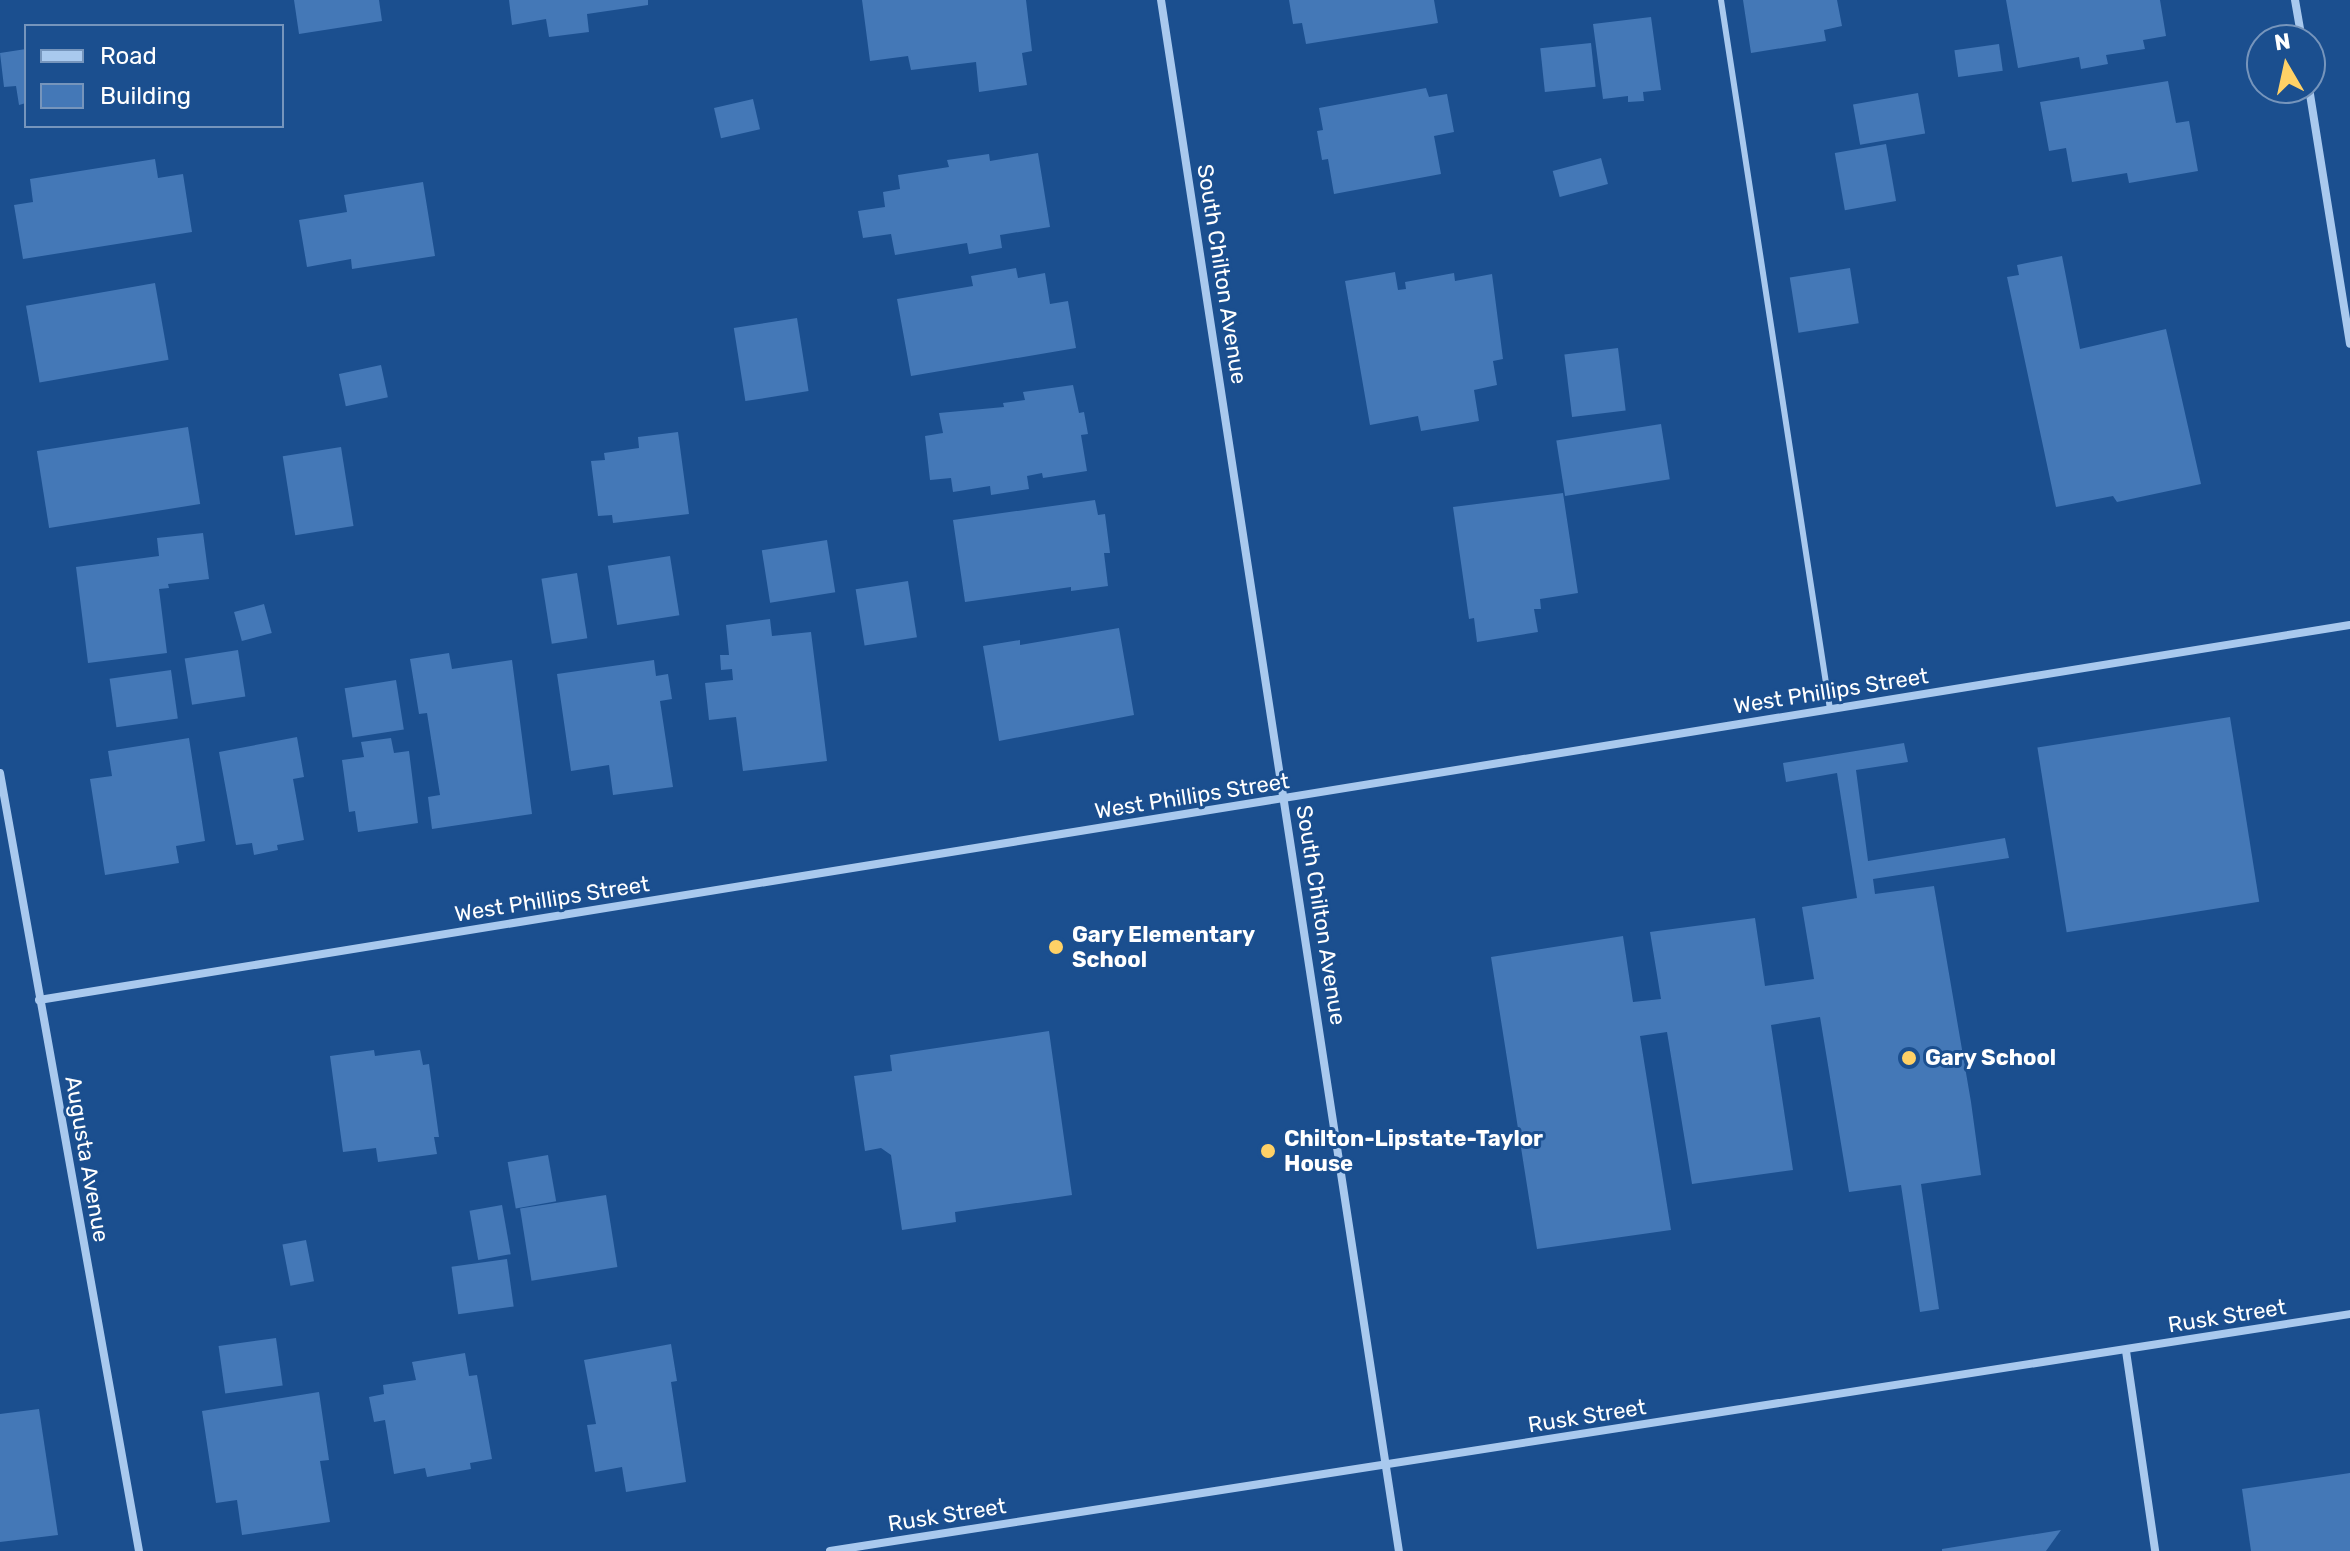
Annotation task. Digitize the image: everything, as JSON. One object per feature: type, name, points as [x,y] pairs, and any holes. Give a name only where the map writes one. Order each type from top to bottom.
[{"type":"street","name":"South Chilton Avenue","points":[[1161,0],[1399,1551]]},
{"type":"street","points":[[2295,0],[2299,24]]},
{"type":"street","points":[[2312,104],[2350,344]]},
{"type":"street","name":"West Phillips Street","points":[[39,1000],[2350,625]]},
{"type":"street","name":"Augusta Avenue","points":[[0,773],[139,1551]]},
{"type":"street","name":"Rusk Street","points":[[830,1551],[2350,1314]]},
{"type":"street","points":[[2126,1351],[2155,1551]]},
{"type":"lane","points":[[1721,0],[1830,709]]},
{"type":"building","points":[[294,0],[379,0],[382,21],[299,34]]},
{"type":"building","points":[[509,0],[648,0],[648,5],[587,14],[589,32],[549,37],[546,19],[512,25]]},
{"type":"building","points":[[862,0],[1026,0],[1032,51],[1022,53],[1027,85],[979,92],[976,62],[911,70],[908,56],[870,61]]},
{"type":"building","points":[[1289,0],[1434,0],[1438,23],[1306,44],[1302,23],[1293,24]]},
{"type":"building","points":[[1743,0],[1837,0],[1842,26],[1824,30],[1826,41],[1751,53]]},
{"type":"building","points":[[2006,0],[2160,0],[2166,36],[2143,40],[2145,49],[2106,55],[2108,64],[2081,69],[2079,57],[2018,68]]},
{"type":"building","points":[[1651,17],[1661,90],[1643,92],[1644,101],[1628,102],[1628,96],[1603,99],[1593,24]]},
{"type":"building","points":[[1591,43],[1596,87],[1545,92],[1540,48]]},
{"type":"building","points":[[1999,44],[2003,71],[1958,77],[1954,50]]},
{"type":"building","points":[[24,49],[24,104],[19,105],[16,86],[4,87],[0,53]]},
{"type":"building","points":[[2168,81],[2176,123],[2189,121],[2198,171],[2129,183],[2127,173],[2072,182],[2066,148],[2049,151],[2040,102]]},
{"type":"building","points":[[1426,88],[1429,97],[1447,94],[1454,132],[1434,136],[1441,174],[1334,194],[1328,159],[1322,160],[1317,131],[1323,130],[1319,108]]},
{"type":"building","points":[[1918,93],[1925,133],[1860,145],[1853,104]]},
{"type":"building","points":[[753,99],[760,129],[721,138],[714,108]]},
{"type":"building","points":[[1886,144],[1896,201],[1845,210],[1835,153]]},
{"type":"building","points":[[1038,153],[1050,227],[1000,235],[1002,248],[969,254],[967,243],[895,255],[891,234],[863,238],[858,211],[885,207],[883,192],[900,189],[898,175],[949,167],[947,160],[989,154],[990,161]]},
{"type":"building","points":[[1601,158],[1608,184],[1560,197],[1553,171]]},
{"type":"building","points":[[155,159],[158,178],[183,174],[192,232],[23,259],[14,205],[33,202],[30,179]]},
{"type":"building","points":[[423,182],[435,256],[352,269],[351,259],[307,267],[299,220],[347,212],[344,195]]},
{"type":"building","points":[[2062,256],[2080,349],[2166,329],[2201,484],[2117,502],[2113,496],[2056,507],[2007,277],[2019,275],[2017,265]]},
{"type":"building","points":[[1016,268],[1018,278],[1045,273],[1050,304],[1068,301],[1076,348],[911,376],[897,299],[973,286],[971,276]]},
{"type":"building","points":[[1850,268],[1859,323],[1799,333],[1790,278]]},
{"type":"building","points":[[1395,272],[1398,290],[1406,289],[1405,282],[1454,273],[1455,281],[1492,274],[1503,359],[1493,361],[1497,385],[1474,390],[1479,421],[1421,431],[1418,416],[1370,425],[1345,281]]},
{"type":"building","points":[[155,283],[169,360],[40,383],[26,306]]},
{"type":"building","points":[[797,318],[809,391],[745,401],[734,328]]},
{"type":"building","points":[[1618,348],[1626,411],[1572,417],[1564,355]]},
{"type":"building","points":[[381,365],[388,397],[346,406],[339,374]]},
{"type":"building","points":[[1073,385],[1079,413],[1084,412],[1088,434],[1081,435],[1087,471],[1043,478],[1042,473],[1027,476],[1029,489],[991,495],[990,486],[953,492],[951,478],[930,480],[925,436],[943,433],[939,413],[1004,407],[1003,403],[1025,400],[1023,392]]},
{"type":"building","points":[[1661,424],[1670,479],[1565,496],[1556,441]]},
{"type":"building","points":[[188,427],[200,504],[49,528],[37,451]]},
{"type":"building","points":[[678,432],[689,514],[613,523],[612,515],[598,516],[591,461],[605,460],[604,453],[639,448],[638,437]]},
{"type":"building","points":[[341,447],[354,526],[295,535],[283,456]]},
{"type":"building","points":[[1563,493],[1578,593],[1540,599],[1541,609],[1534,609],[1538,632],[1477,642],[1474,618],[1469,619],[1453,507]]},
{"type":"building","points":[[1095,500],[1098,515],[1105,514],[1110,553],[1104,553],[1108,586],[1071,591],[1071,587],[965,602],[953,520]]},
{"type":"building","points":[[203,533],[209,579],[168,584],[169,588],[159,589],[167,653],[88,663],[76,567],[159,556],[157,538]]},
{"type":"building","points":[[827,540],[835,592],[770,603],[762,550]]},
{"type":"building","points":[[670,556],[679,615],[617,625],[608,566]]},
{"type":"building","points":[[577,573],[587,638],[552,644],[541,579]]},
{"type":"building","points":[[908,581],[917,637],[865,646],[856,589]]},
{"type":"building","points":[[264,604],[272,633],[242,641],[234,612]]},
{"type":"building","points":[[770,619],[772,636],[811,632],[827,761],[743,771],[736,717],[709,720],[705,683],[733,680],[732,669],[721,670],[720,655],[729,655],[726,625]]},
{"type":"building","points":[[1119,628],[1134,715],[999,741],[983,646],[1020,640],[1020,645]]},
{"type":"building","points":[[238,650],[245,696],[192,705],[185,658]]},
{"type":"building","points":[[449,653],[452,669],[512,660],[532,814],[432,829],[428,797],[440,795],[427,713],[419,714],[410,659]]},
{"type":"building","points":[[654,660],[656,676],[668,674],[672,699],[660,701],[673,787],[613,795],[609,765],[571,771],[557,674]]},
{"type":"building","points":[[171,670],[178,719],[116,727],[110,679]]},
{"type":"building","points":[[396,680],[404,729],[352,738],[345,688]]},
{"type":"building","points":[[2230,717],[2259,902],[2067,932],[2037,748]]},
{"type":"building","points":[[297,737],[304,777],[293,779],[304,840],[277,845],[278,850],[254,855],[252,843],[236,845],[219,752]]},
{"type":"building","points":[[189,738],[205,841],[176,846],[179,863],[105,875],[90,779],[112,776],[108,751]]},
{"type":"building","points":[[391,738],[394,753],[409,751],[418,823],[358,832],[355,811],[349,812],[342,760],[364,757],[361,742]]},
{"type":"building","points":[[1904,743],[1908,762],[1856,770],[1868,861],[2005,838],[2009,858],[1873,879],[1875,894],[1934,886],[1971,1102],[1981,1175],[1921,1184],[1939,1309],[1920,1312],[1901,1185],[1849,1192],[1820,1017],[1771,1025],[1793,1170],[1692,1184],[1667,1032],[1640,1036],[1671,1230],[1537,1249],[1491,957],[1623,936],[1633,1002],[1661,999],[1650,932],[1755,918],[1765,986],[1814,979],[1802,907],[1857,898],[1837,773],[1786,782],[1783,763]]},
{"type":"building","points":[[1049,1031],[1072,1195],[955,1212],[956,1222],[902,1230],[891,1155],[881,1148],[865,1151],[854,1076],[892,1071],[890,1055]]},
{"type":"building","points":[[374,1050],[375,1056],[420,1050],[423,1065],[429,1064],[439,1137],[434,1137],[437,1154],[378,1162],[376,1148],[343,1152],[330,1056]]},
{"type":"building","points":[[548,1155],[556,1201],[516,1208],[508,1162]]},
{"type":"building","points":[[606,1195],[617,1267],[531,1281],[520,1209]]},
{"type":"building","points":[[502,1205],[511,1254],[478,1260],[470,1211]]},
{"type":"building","points":[[306,1240],[314,1281],[290,1286],[282,1245]]},
{"type":"building","points":[[507,1259],[514,1307],[458,1314],[452,1267]]},
{"type":"building","points":[[276,1338],[283,1386],[225,1394],[219,1346]]},
{"type":"building","points":[[671,1344],[677,1381],[671,1382],[686,1482],[626,1492],[622,1467],[595,1472],[587,1425],[596,1424],[584,1360]]},
{"type":"building","points":[[465,1353],[469,1376],[477,1375],[492,1459],[470,1463],[471,1469],[427,1477],[425,1468],[394,1474],[385,1420],[374,1422],[369,1397],[384,1394],[383,1385],[416,1380],[412,1362]]},
{"type":"building","points":[[319,1392],[329,1460],[320,1461],[330,1522],[242,1535],[237,1500],[216,1503],[202,1411]]},
{"type":"building","points":[[39,1409],[58,1535],[0,1542],[0,1414]]},
{"type":"building","points":[[2350,1473],[2350,1551],[2251,1551],[2242,1489]]},
{"type":"building","points":[[2061,1530],[2046,1551],[1942,1551],[1942,1549]]},
{"type":"place","name":"Gary Elementary School","points":[[1056,947]]},
{"type":"place","name":"Gary School","points":[[1909,1058]]},
{"type":"place","name":"Chilton-Lipstate-Taylor House","points":[[1268,1151]]}]
